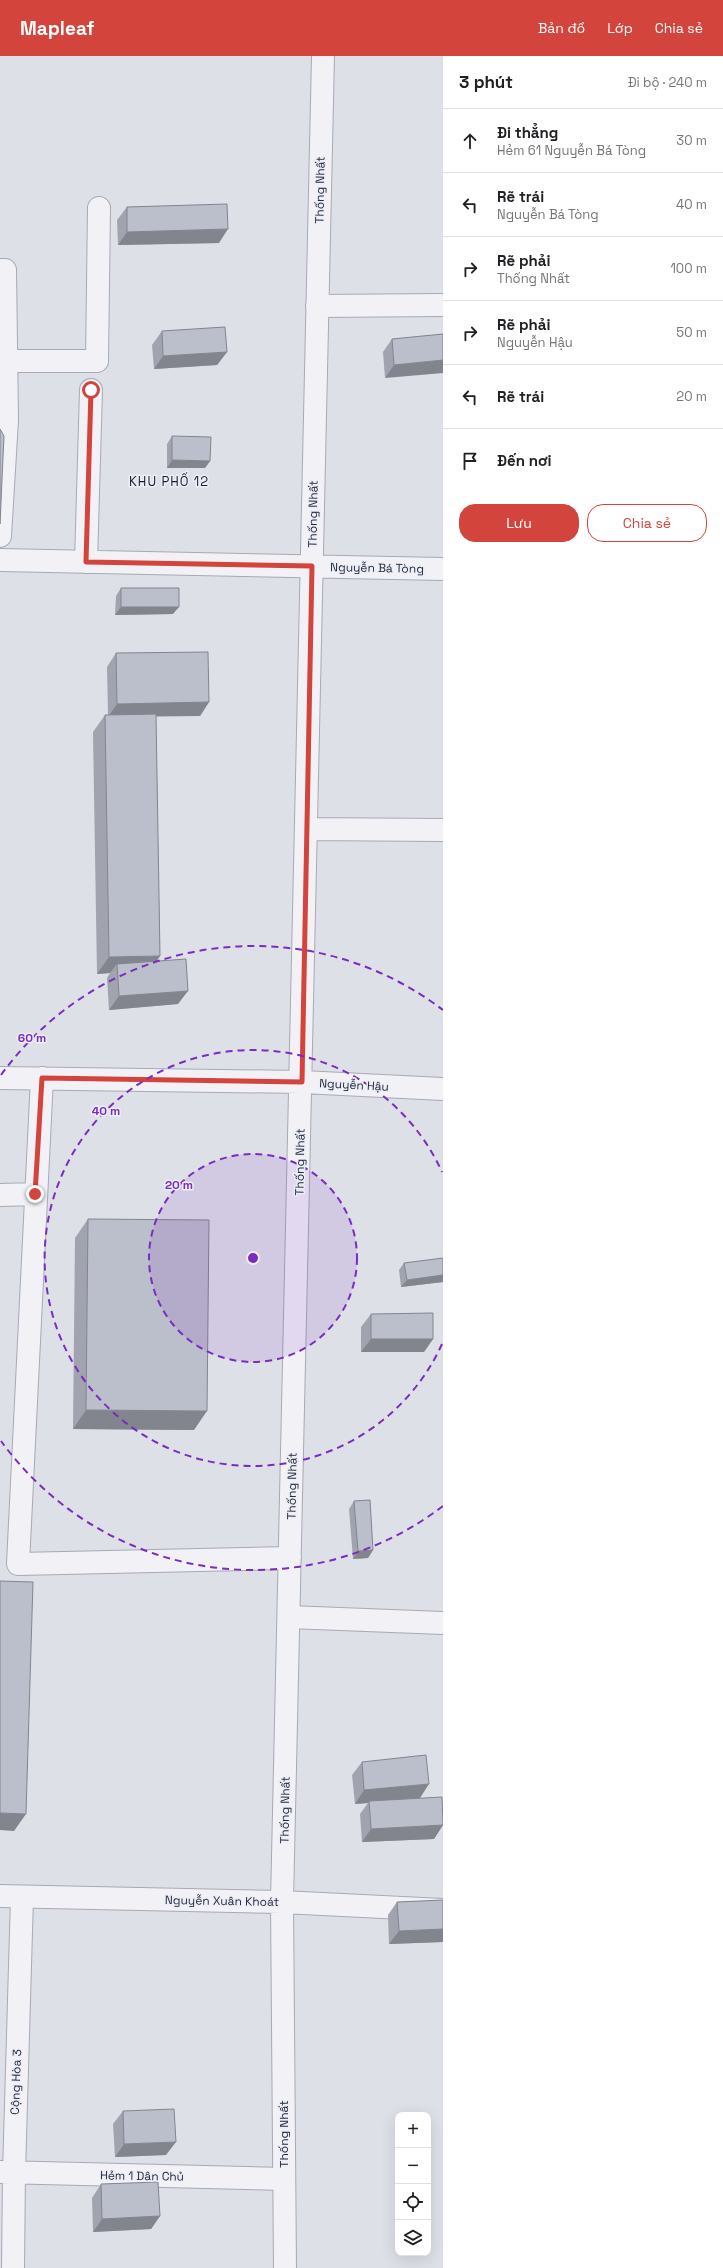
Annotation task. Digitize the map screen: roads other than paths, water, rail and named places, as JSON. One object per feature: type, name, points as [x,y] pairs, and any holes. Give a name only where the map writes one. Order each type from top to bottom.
[{"type":"street","name":"Thống Nhất","points":[[285,2268],[282,1902],[302,1082],[323,56]]},
{"type":"street","points":[[6,361],[97,361],[99,208]]},
{"type":"street","points":[[0,270],[5,270],[6,361],[0,536]]},
{"type":"street","points":[[318,306],[443,305]]},
{"type":"street","points":[[86,562],[91,390]]},
{"type":"street","name":"Nguyễn Bá Tòng","points":[[0,560],[443,569]]},
{"type":"street","points":[[307,829],[443,830]]},
{"type":"street","name":"Nguyễn Hậu","points":[[0,1078],[302,1082],[443,1089]]},
{"type":"street","points":[[42,1078],[35,1194],[18,1564],[290,1558]]},
{"type":"street","points":[[0,1195],[35,1194]]},
{"type":"street","points":[[289,1617],[443,1623]]},
{"type":"street","name":"Nguyễn Xuân Khoát","points":[[0,1896],[282,1902],[443,1910]]},
{"type":"street","name":"Cộng Hòa 3","points":[[13,2268],[7,2172],[22,1897]]},
{"type":"street","name":"Hẻm 1 Dân Chủ","points":[[7,2172],[284,2179]]},
{"type":"district","name":"KHU PHỐ 12","points":[[169,481]]}]
